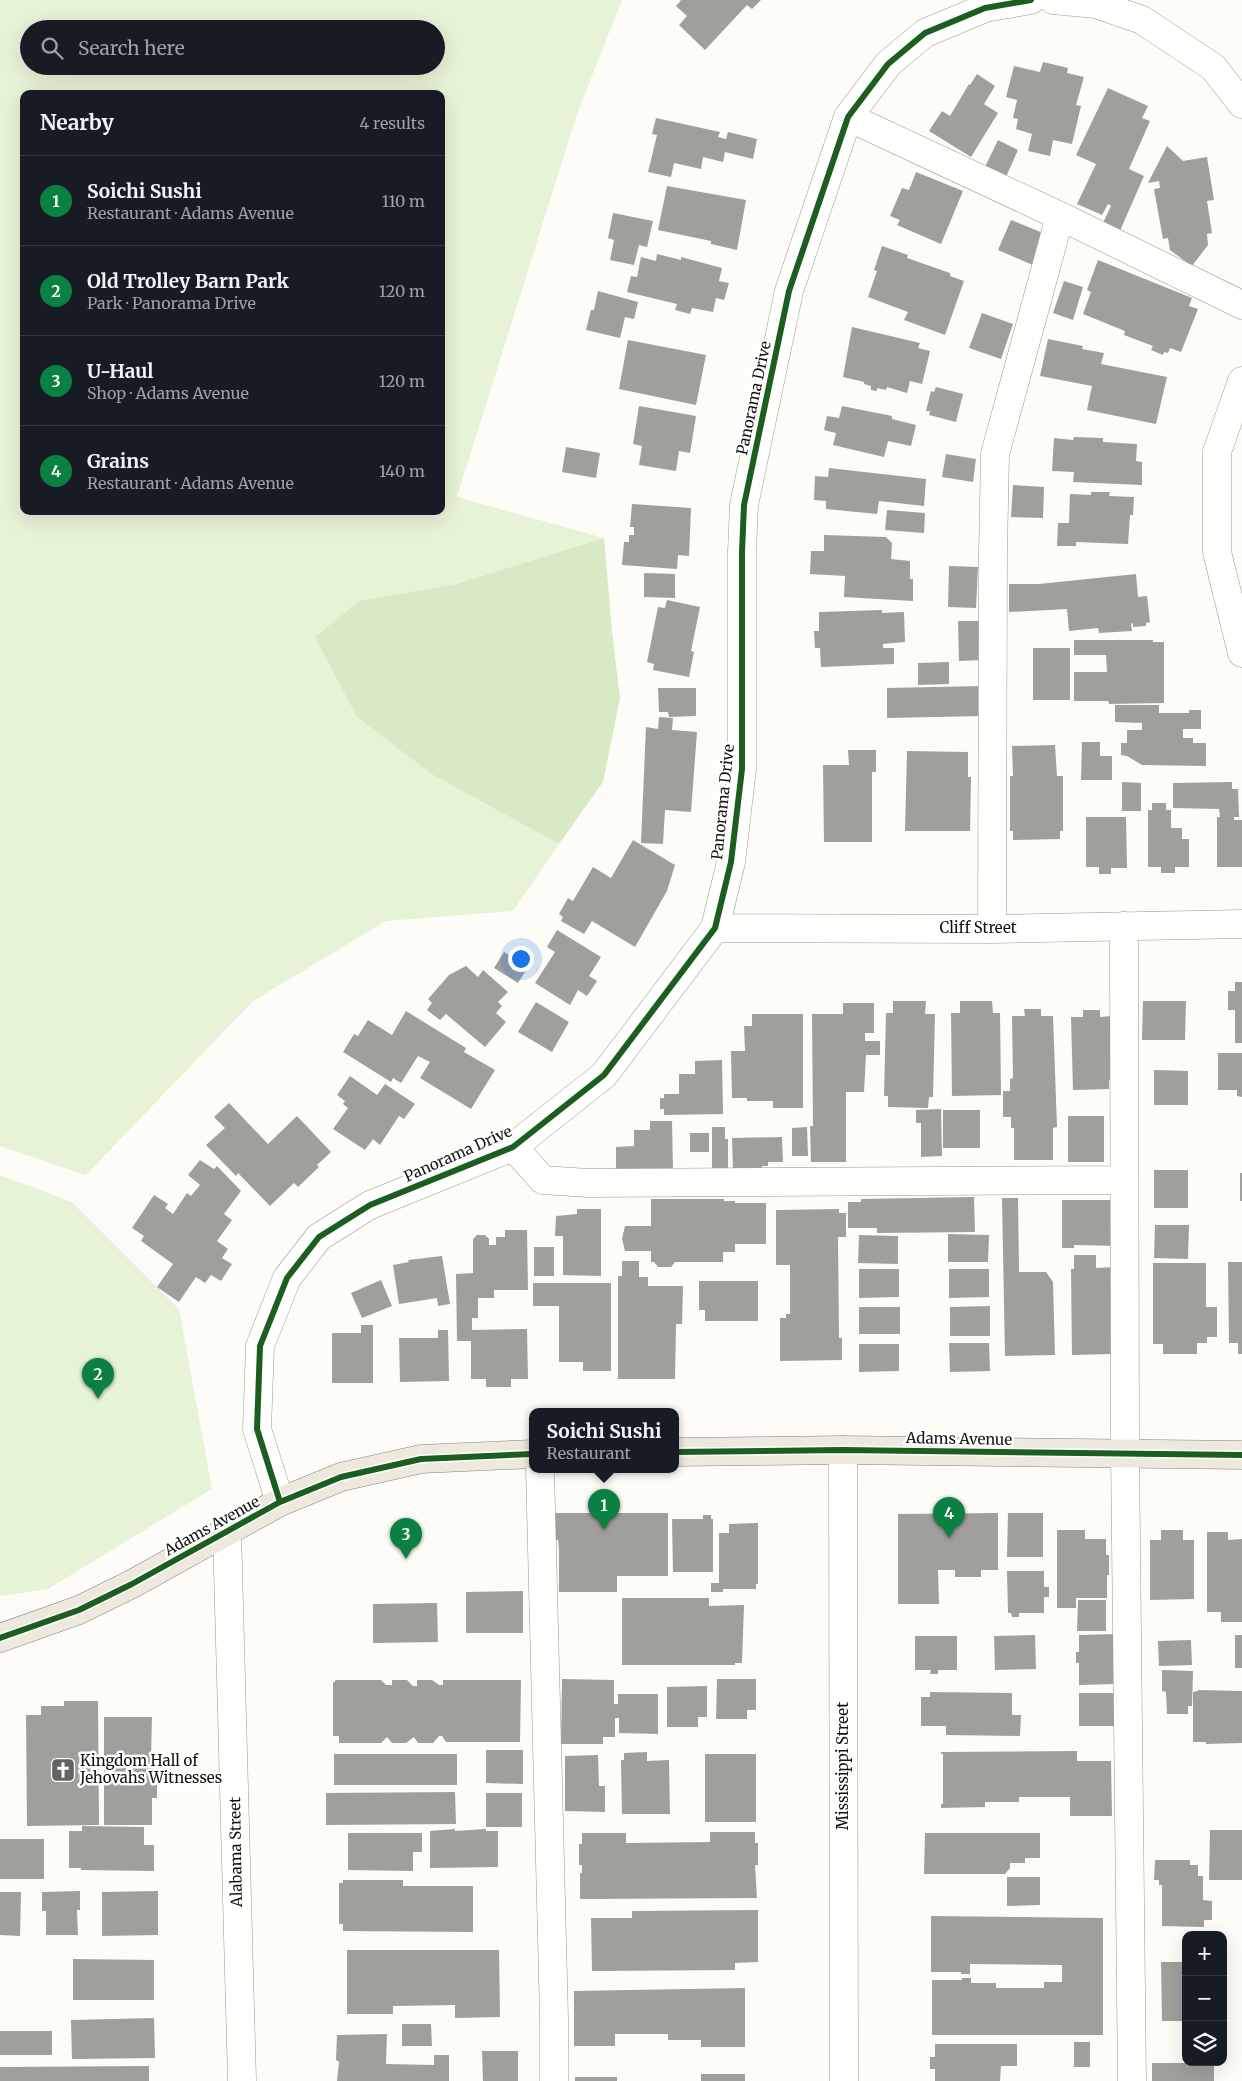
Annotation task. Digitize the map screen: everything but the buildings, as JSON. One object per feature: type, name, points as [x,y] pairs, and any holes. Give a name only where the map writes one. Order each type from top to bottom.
[{"type":"main road","name":"Adams Avenue","points":[[679,1452],[843,1450],[1242,1455]]},
{"type":"main road","name":"Adams Avenue","points":[[0,1638],[79,1610],[228,1532],[280,1502],[341,1477],[421,1458],[529,1454]]},
{"type":"street","name":"Panorama Drive","points":[[280,1502],[257,1429],[260,1346],[287,1278],[319,1237],[370,1205],[513,1147],[604,1075],[715,928],[731,862],[742,769],[742,552],[744,505],[789,291],[848,117],[888,64],[925,33],[985,8],[1031,0]]},
{"type":"street","points":[[1053,0],[1096,4],[1142,20],[1213,67],[1242,104]]},
{"type":"street","points":[[848,117],[1060,216],[1242,305]]},
{"type":"street","points":[[992,929],[993,552],[996,454],[1060,216]]},
{"type":"street","points":[[1242,381],[1217,452],[1217,552],[1242,653]]},
{"type":"street","name":"Cliff Street","points":[[715,928],[992,929],[1242,924]]},
{"type":"street","points":[[1124,926],[1125,1453],[1132,2081]]},
{"type":"street","points":[[513,1147],[543,1180],[552,1181],[1124,1180]]},
{"type":"street","name":"Mississippi Street","points":[[843,1450],[844,2081]]},
{"type":"street","points":[[540,1473],[554,2081]]},
{"type":"street","name":"Alabama Street","points":[[228,1532],[242,2081]]},
{"type":"green space","points":[[0,0],[622,0],[577,114],[457,497],[604,538],[456,584],[359,601],[433,775],[559,844],[513,911],[386,921],[253,1001],[86,1175],[0,1146]]},
{"type":"green space","points":[[604,538],[620,698],[603,782],[559,844],[433,775],[357,717],[315,637],[359,601],[456,584]]},
{"type":"green space","points":[[0,1175],[72,1202],[179,1309],[212,1489],[48,1589],[0,1596]]},
{"type":"cycle path","points":[[280,1502],[257,1429],[260,1346],[287,1278],[319,1237],[370,1205],[513,1147],[604,1075],[715,928],[731,862],[742,769],[742,552],[744,505],[789,291],[848,117],[888,64],[925,33],[985,8],[1031,0]]},
{"type":"cycle path","points":[[679,1452],[843,1450],[1242,1455]]},
{"type":"cycle path","points":[[0,1638],[79,1610],[132,1584],[280,1502],[341,1477],[421,1459],[529,1454]]},
{"type":"place","name":"Old Trolley Barn Park","points":[[98,1399]]},
{"type":"place","name":"Soichi Sushi","points":[[604,1530]]},
{"type":"place","name":"Grains","points":[[949,1538]]},
{"type":"place","name":"U-Haul","points":[[406,1559]]},
{"type":"place","name":"Kingdom Hall of Jehovahs Witnesses","points":[[63,1770]]}]
